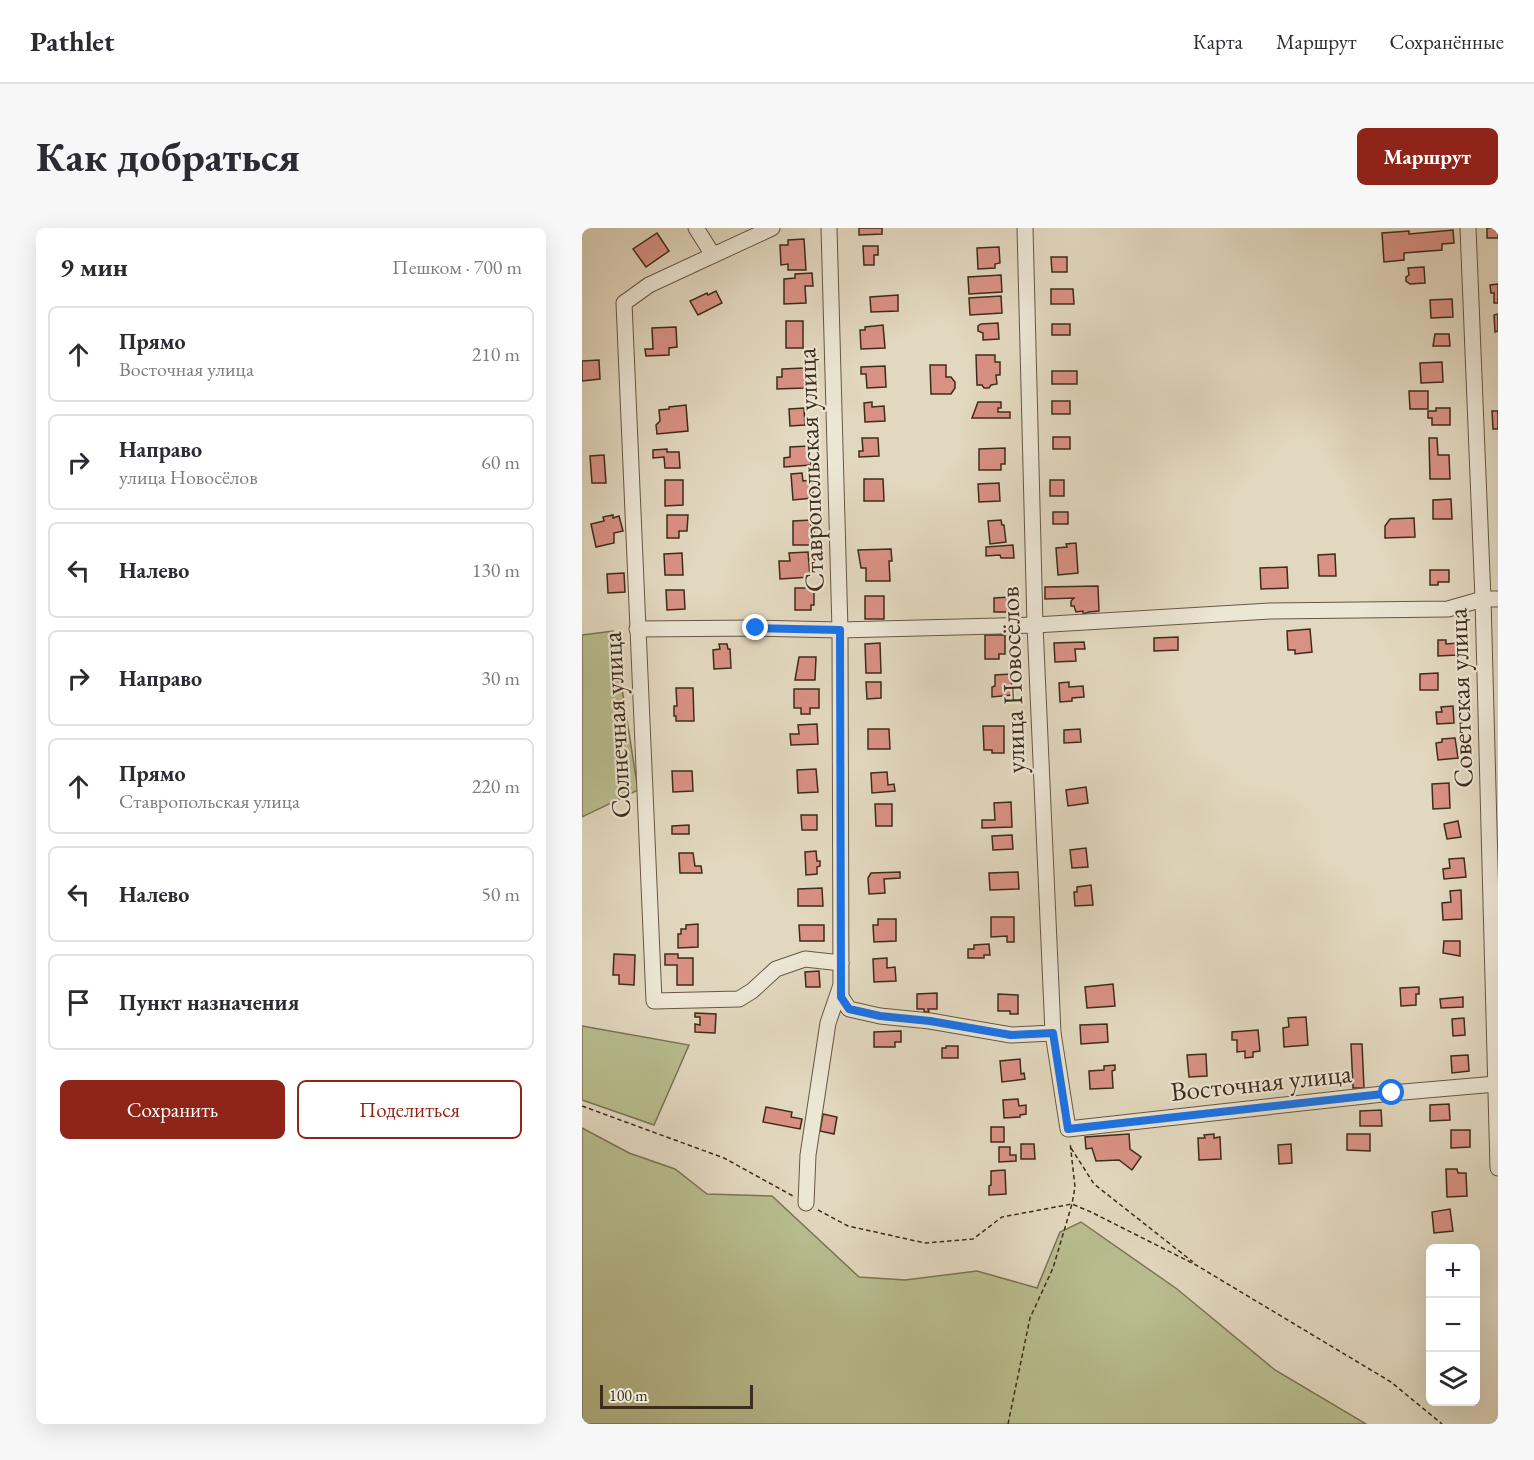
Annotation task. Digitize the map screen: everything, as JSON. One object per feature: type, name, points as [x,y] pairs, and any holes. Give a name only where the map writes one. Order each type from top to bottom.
[{"type":"street","points":[[696,228],[713,255],[772,228]]},
{"type":"street","name":"Ставропольская улица","points":[[829,228],[840,630],[841,987]]},
{"type":"street","name":"улица Новосёлов","points":[[1025,228],[1035,625],[1053,1033],[1068,1129]]},
{"type":"street","name":"Советская улица","points":[[1468,228],[1490,599],[1498,1168]]},
{"type":"street","name":"Солнечная улица","points":[[713,255],[649,285],[624,303],[654,1000],[739,999],[752,991],[776,969],[805,959],[841,963]]},
{"type":"street","points":[[637,629],[840,630],[1035,625],[1270,611],[1448,609],[1490,599]]},
{"type":"street","points":[[841,987],[841,997],[849,1009],[880,1016],[930,1021],[1011,1035],[1053,1033]]},
{"type":"street","points":[[806,1203],[808,1155],[828,1023],[841,987]]},
{"type":"street","name":"Восточная улица","points":[[1068,1129],[1392,1093],[1496,1084]]},
{"type":"path","points":[[582,1106],[724,1158],[848,1226],[925,1243],[973,1239],[1002,1217],[1072,1204],[1196,1265],[1391,1382],[1442,1424]]},
{"type":"path","points":[[1008,1424],[1030,1318],[1053,1268],[1072,1204],[1075,1187],[1068,1129]]},
{"type":"path","points":[[1070,1146],[1094,1184],[1196,1265]]},
{"type":"green space","points":[[613,631],[638,790],[582,817],[582,635]]},
{"type":"green space","points":[[582,1026],[689,1045],[654,1125],[582,1100]]},
{"type":"green space","points":[[582,1128],[629,1153],[675,1169],[707,1194],[772,1196],[859,1277],[905,1280],[977,1271],[1037,1288],[1060,1232],[1081,1222],[1177,1289],[1275,1370],[1366,1424],[582,1424]]},
{"type":"building","points":[[859,228],[882,228],[882,234],[859,235]]},
{"type":"building","points":[[1487,228],[1498,228],[1498,238],[1487,238]]},
{"type":"building","points":[[1453,230],[1454,243],[1442,244],[1442,250],[1404,253],[1404,260],[1384,262],[1382,233],[1409,231],[1409,234]]},
{"type":"building","points":[[657,233],[669,251],[646,267],[633,249]]},
{"type":"building","points":[[804,239],[806,270],[788,270],[788,264],[781,265],[780,245],[788,245],[788,240]]},
{"type":"building","points":[[863,246],[878,246],[878,255],[874,255],[874,265],[864,265]]},
{"type":"building","points":[[999,247],[1000,263],[995,264],[995,268],[978,269],[977,248]]},
{"type":"building","points":[[1051,257],[1067,257],[1067,272],[1052,272]]},
{"type":"building","points":[[1424,267],[1425,283],[1410,284],[1406,281],[1409,275],[1408,268]]},
{"type":"building","points":[[812,273],[813,286],[805,286],[806,303],[784,304],[784,279],[795,278],[795,274]]},
{"type":"building","points":[[1001,275],[1002,292],[969,294],[968,277]]},
{"type":"building","points":[[1498,284],[1498,303],[1494,303],[1494,293],[1491,293],[1490,285]]},
{"type":"building","points":[[1051,289],[1073,289],[1074,304],[1051,304]]},
{"type":"building","points":[[716,291],[722,303],[698,315],[690,301]]},
{"type":"building","points":[[898,295],[898,311],[871,312],[870,297]]},
{"type":"building","points":[[1001,296],[1002,313],[970,315],[969,298]]},
{"type":"building","points":[[1452,299],[1453,317],[1431,318],[1430,300]]},
{"type":"building","points":[[1498,314],[1498,331],[1495,332],[1494,315]]},
{"type":"building","points":[[786,321],[803,321],[803,348],[786,348]]},
{"type":"building","points":[[998,323],[999,339],[983,340],[983,333],[978,331],[978,326]]},
{"type":"building","points":[[1052,324],[1070,324],[1070,335],[1052,335]]},
{"type":"building","points":[[883,325],[885,348],[861,349],[860,330],[865,330],[865,327]]},
{"type":"building","points":[[676,327],[677,347],[669,348],[669,355],[646,356],[645,349],[653,349],[652,328]]},
{"type":"building","points":[[1435,334],[1449,334],[1450,346],[1433,346]]},
{"type":"building","points":[[976,355],[995,355],[995,362],[1000,362],[1000,375],[996,375],[997,384],[989,388],[977,385]]},
{"type":"building","points":[[599,360],[600,379],[582,381],[582,361]]},
{"type":"building","points":[[1442,362],[1443,382],[1421,383],[1420,363]]},
{"type":"building","points":[[930,365],[946,365],[946,377],[951,377],[955,382],[955,388],[951,394],[931,394]]},
{"type":"building","points":[[885,366],[886,387],[867,388],[866,374],[861,374],[861,367]]},
{"type":"building","points":[[804,368],[804,388],[777,389],[777,377],[782,377],[782,369]]},
{"type":"building","points":[[1052,371],[1077,371],[1077,384],[1052,384]]},
{"type":"building","points":[[1409,391],[1428,391],[1428,409],[1410,409]]},
{"type":"building","points":[[1052,401],[1070,401],[1070,414],[1052,414]]},
{"type":"building","points":[[872,402],[872,407],[884,406],[885,421],[865,422],[864,403]]},
{"type":"building","points":[[978,402],[1001,402],[998,412],[1010,412],[1010,418],[972,418]]},
{"type":"building","points":[[686,405],[688,431],[657,434],[656,425],[660,421],[659,410]]},
{"type":"building","points":[[804,408],[805,425],[790,426],[789,409]]},
{"type":"building","points":[[1436,408],[1450,408],[1450,425],[1432,425],[1432,418],[1428,418],[1428,411],[1436,411]]},
{"type":"building","points":[[1492,411],[1498,411],[1498,429],[1493,429]]},
{"type":"building","points":[[1053,437],[1070,437],[1070,449],[1053,449]]},
{"type":"building","points":[[862,438],[878,438],[879,456],[859,457],[859,451],[863,451]]},
{"type":"building","points":[[1429,438],[1437,438],[1438,455],[1449,455],[1450,479],[1430,479]]},
{"type":"building","points":[[809,446],[811,465],[784,467],[784,458],[790,457],[790,447]]},
{"type":"building","points":[[1005,448],[1005,464],[1001,464],[1001,470],[979,470],[979,449]]},
{"type":"building","points":[[667,449],[667,452],[679,452],[680,468],[665,468],[664,457],[653,458],[653,450]]},
{"type":"building","points":[[604,455],[606,483],[592,483],[590,456]]},
{"type":"building","points":[[802,473],[803,481],[812,480],[813,498],[793,500],[791,474]]},
{"type":"building","points":[[864,479],[883,479],[884,501],[864,501]]},
{"type":"building","points":[[665,480],[683,480],[683,505],[665,506]]},
{"type":"building","points":[[1050,480],[1064,480],[1064,496],[1050,496]]},
{"type":"building","points":[[999,483],[1000,501],[979,502],[978,484]]},
{"type":"building","points":[[1451,499],[1452,519],[1433,519],[1433,500]]},
{"type":"building","points":[[1053,512],[1068,512],[1068,524],[1053,524]]},
{"type":"building","points":[[613,515],[613,518],[619,516],[623,531],[614,533],[614,543],[596,547],[591,524],[604,521],[603,517]]},
{"type":"building","points":[[667,515],[688,515],[687,531],[679,531],[679,538],[667,538]]},
{"type":"building","points":[[1414,518],[1415,537],[1385,538],[1385,526],[1390,519]]},
{"type":"building","points":[[811,520],[814,538],[811,538],[811,545],[793,545],[793,521]]},
{"type":"building","points":[[1001,520],[1004,525],[1006,542],[990,544],[988,521]]},
{"type":"building","points":[[1076,543],[1078,573],[1058,575],[1056,548]]},
{"type":"building","points":[[1013,545],[1014,558],[1001,558],[1000,555],[986,556],[986,547]]},
{"type":"building","points":[[891,549],[890,581],[866,581],[866,568],[861,568],[858,550]]},
{"type":"building","points":[[808,552],[810,577],[780,579],[779,561],[790,561],[789,553]]},
{"type":"building","points":[[682,553],[683,575],[665,575],[664,554]]},
{"type":"building","points":[[1335,554],[1336,576],[1319,576],[1318,555]]},
{"type":"building","points":[[1287,567],[1288,588],[1261,589],[1260,568]]},
{"type":"building","points":[[1430,570],[1449,570],[1449,582],[1430,585]]},
{"type":"building","points":[[624,573],[625,592],[608,593],[607,574]]},
{"type":"building","points":[[1098,586],[1099,611],[1083,614],[1083,611],[1076,612],[1074,606],[1071,606],[1074,598],[1045,599],[1045,587]]},
{"type":"building","points":[[795,588],[814,588],[814,605],[811,605],[811,610],[795,610]]},
{"type":"building","points":[[666,590],[684,590],[685,609],[667,610]]},
{"type":"building","points":[[865,596],[884,596],[884,619],[865,619]]},
{"type":"building","points":[[1010,597],[1010,612],[994,612],[994,598]]},
{"type":"building","points":[[1310,629],[1312,652],[1295,654],[1295,650],[1288,650],[1287,631]]},
{"type":"building","points":[[985,635],[1005,635],[1005,654],[999,654],[999,659],[985,659]]},
{"type":"building","points":[[1178,637],[1178,650],[1154,651],[1154,638]]},
{"type":"building","points":[[1438,640],[1446,640],[1446,644],[1457,643],[1457,655],[1438,656]]},
{"type":"building","points":[[1084,642],[1085,649],[1075,649],[1076,661],[1055,662],[1054,643]]},
{"type":"building","points":[[880,643],[881,673],[866,673],[865,644]]},
{"type":"building","points":[[719,644],[727,644],[730,649],[731,668],[714,669],[713,650],[720,649]]},
{"type":"building","points":[[799,657],[816,657],[815,680],[795,680]]},
{"type":"building","points":[[1438,673],[1438,690],[1420,690],[1420,674]]},
{"type":"building","points":[[1011,674],[1012,695],[992,697],[995,675]]},
{"type":"building","points":[[866,682],[881,682],[881,698],[867,699]]},
{"type":"building","points":[[1069,682],[1069,687],[1083,686],[1084,697],[1060,702],[1059,683]]},
{"type":"building","points":[[676,688],[693,688],[694,721],[676,721],[674,706],[677,706]]},
{"type":"building","points":[[794,689],[819,689],[819,708],[810,708],[810,714],[801,714],[801,708],[794,708]]},
{"type":"building","points":[[1453,706],[1454,723],[1437,724],[1436,712],[1442,712],[1441,707]]},
{"type":"building","points":[[817,724],[818,744],[791,745],[790,734],[799,734],[798,725]]},
{"type":"building","points":[[983,726],[1004,726],[1004,753],[984,750]]},
{"type":"building","points":[[868,729],[889,729],[890,749],[868,749]]},
{"type":"building","points":[[1080,729],[1081,742],[1064,743],[1064,730]]},
{"type":"building","points":[[1455,738],[1458,758],[1438,760],[1436,743],[1442,742],[1442,739]]},
{"type":"building","points":[[816,769],[818,792],[798,793],[797,770]]},
{"type":"building","points":[[672,771],[692,771],[693,791],[673,792]]},
{"type":"building","points":[[887,772],[888,785],[894,784],[895,791],[872,793],[871,773]]},
{"type":"building","points":[[1449,783],[1450,808],[1433,809],[1432,784]]},
{"type":"building","points":[[1086,787],[1088,803],[1068,806],[1066,790]]},
{"type":"building","points":[[1011,802],[1012,827],[982,828],[982,820],[995,820],[994,803]]},
{"type":"building","points":[[875,804],[892,804],[892,826],[876,826]]},
{"type":"building","points":[[801,815],[817,815],[817,830],[802,830]]},
{"type":"building","points":[[1458,821],[1461,837],[1447,839],[1444,824]]},
{"type":"building","points":[[689,825],[689,834],[672,834],[672,826]]},
{"type":"building","points":[[1012,835],[1013,849],[993,850],[992,836]]},
{"type":"building","points":[[1086,848],[1088,867],[1072,868],[1070,850]]},
{"type":"building","points":[[816,851],[817,861],[820,861],[817,874],[806,875],[805,852]]},
{"type":"building","points":[[679,853],[693,853],[695,866],[701,866],[702,873],[680,873]]},
{"type":"building","points":[[1464,858],[1466,877],[1444,879],[1443,869],[1450,868],[1449,859]]},
{"type":"building","points":[[900,872],[900,878],[884,879],[885,893],[869,894],[868,878],[871,873]]},
{"type":"building","points":[[1018,872],[1019,889],[990,890],[989,873]]},
{"type":"building","points":[[1091,885],[1093,905],[1075,906],[1074,892],[1077,892],[1077,887]]},
{"type":"building","points":[[822,888],[823,906],[798,906],[798,889]]},
{"type":"building","points":[[1461,890],[1462,919],[1443,920],[1442,903],[1451,902],[1450,891]]},
{"type":"building","points":[[991,917],[1014,917],[1014,942],[1007,942],[1007,936],[991,937]]},
{"type":"building","points":[[878,919],[896,919],[896,941],[874,942],[873,925],[878,925]]},
{"type":"building","points":[[698,924],[698,947],[678,948],[678,934],[681,934],[681,929],[686,929],[686,925]]},
{"type":"building","points":[[799,925],[824,925],[824,941],[800,941]]},
{"type":"building","points":[[1444,941],[1460,941],[1460,956],[1443,953]]},
{"type":"building","points":[[989,944],[990,955],[984,955],[984,958],[968,958],[968,949],[974,949],[974,945]]},
{"type":"building","points":[[614,954],[635,955],[634,985],[619,984],[619,975],[613,975]]},
{"type":"building","points":[[665,954],[678,954],[678,958],[693,958],[693,985],[677,985],[677,965],[665,965]]},
{"type":"building","points":[[887,958],[887,968],[895,967],[896,981],[874,982],[873,959]]},
{"type":"building","points":[[819,971],[820,987],[806,987],[805,972]]},
{"type":"building","points":[[1113,984],[1115,1006],[1087,1008],[1085,987]]},
{"type":"building","points":[[1419,987],[1419,994],[1416,994],[1416,1005],[1401,1006],[1400,988]]},
{"type":"building","points":[[937,993],[937,1009],[928,1009],[929,1012],[924,1012],[924,1009],[917,1009],[917,994]]},
{"type":"building","points":[[998,994],[1018,995],[1018,1014],[998,1011]]},
{"type":"building","points":[[1463,997],[1463,1007],[1441,1008],[1440,999]]},
{"type":"building","points":[[695,1013],[716,1014],[715,1033],[695,1032],[695,1024],[700,1025],[700,1017],[695,1017]]},
{"type":"building","points":[[1306,1017],[1308,1045],[1284,1047],[1283,1028],[1289,1027],[1288,1018]]},
{"type":"building","points":[[1464,1018],[1465,1035],[1453,1036],[1452,1019]]},
{"type":"building","points":[[1107,1024],[1108,1042],[1081,1044],[1080,1025]]},
{"type":"building","points":[[1258,1030],[1260,1051],[1253,1052],[1253,1057],[1245,1058],[1245,1051],[1237,1052],[1237,1040],[1232,1040],[1232,1032]]},
{"type":"building","points":[[901,1031],[901,1042],[895,1042],[895,1047],[874,1047],[874,1032]]},
{"type":"building","points":[[1351,1044],[1362,1044],[1364,1088],[1353,1088]]},
{"type":"building","points":[[958,1046],[958,1058],[942,1058],[942,1048]]},
{"type":"building","points":[[1206,1054],[1207,1076],[1189,1077],[1187,1055]]},
{"type":"building","points":[[1468,1055],[1469,1071],[1452,1073],[1451,1056]]},
{"type":"building","points":[[1020,1059],[1021,1074],[1024,1073],[1025,1079],[1002,1082],[1000,1061]]},
{"type":"building","points":[[1115,1065],[1115,1070],[1112,1071],[1113,1088],[1090,1089],[1089,1071],[1104,1070],[1104,1066]]},
{"type":"building","points":[[1018,1099],[1019,1106],[1026,1105],[1026,1114],[1020,1117],[1004,1118],[1003,1100]]},
{"type":"building","points":[[1449,1104],[1450,1120],[1430,1121],[1430,1105]]},
{"type":"building","points":[[766,1107],[792,1112],[791,1117],[802,1119],[800,1129],[763,1122]]},
{"type":"building","points":[[1381,1110],[1382,1126],[1360,1126],[1360,1111]]},
{"type":"building","points":[[823,1114],[837,1117],[834,1134],[820,1131]]},
{"type":"building","points":[[991,1127],[1004,1127],[1004,1142],[991,1142]]},
{"type":"building","points":[[1451,1130],[1470,1130],[1470,1147],[1451,1148]]},
{"type":"building","points":[[1129,1134],[1130,1149],[1141,1157],[1132,1170],[1119,1160],[1096,1161],[1092,1148],[1086,1149],[1085,1137]]},
{"type":"building","points":[[1214,1134],[1214,1138],[1220,1137],[1221,1159],[1199,1160],[1198,1138]]},
{"type":"building","points":[[1347,1134],[1370,1134],[1370,1151],[1347,1150]]},
{"type":"building","points":[[1021,1144],[1034,1144],[1035,1159],[1021,1159]]},
{"type":"building","points":[[1291,1144],[1292,1163],[1279,1164],[1278,1145]]},
{"type":"building","points":[[999,1147],[1010,1147],[1010,1155],[1016,1155],[1016,1161],[999,1162]]},
{"type":"building","points":[[1446,1169],[1457,1169],[1458,1173],[1466,1173],[1467,1196],[1447,1197]]},
{"type":"building","points":[[1005,1170],[1006,1194],[989,1195],[991,1171]]},
{"type":"building","points":[[1450,1209],[1453,1231],[1434,1233],[1432,1212]]},
{"type":"route","points":[[756,628],[840,630],[841,997],[849,1009],[880,1016],[930,1021],[1011,1035],[1053,1033],[1068,1129],[1392,1093]]}]
